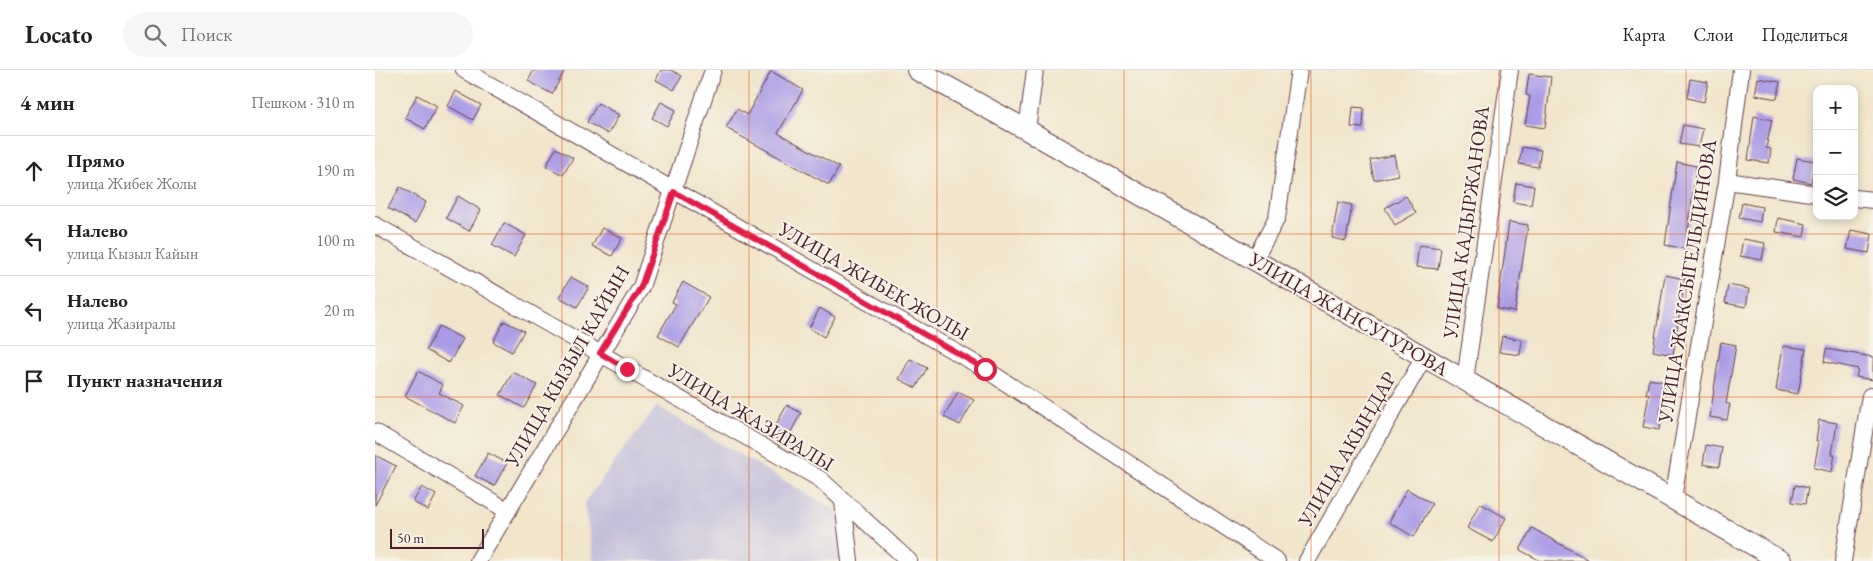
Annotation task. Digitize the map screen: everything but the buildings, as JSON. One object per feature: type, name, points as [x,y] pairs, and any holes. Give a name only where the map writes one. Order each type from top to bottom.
[{"type":"main road","name":"УЛИЦА ЖАНСУГУРОВА","points":[[917,70],[1027,130],[1781,561]]},
{"type":"street","name":"УЛИЦА ЖИБЕК ЖОЛЫ","points":[[464,70],[985,369],[1277,561]]},
{"type":"street","name":"УЛИЦА КЫЗЫЛ КАЙЫН","points":[[478,561],[641,287],[713,70]]},
{"type":"street","points":[[1027,130],[1035,70]]},
{"type":"street","points":[[1254,260],[1277,218],[1299,70]]},
{"type":"street","name":"УЛИЦА КАДЫРЖАНОВА","points":[[1465,380],[1510,70]]},
{"type":"street","name":"УЛИЦА ЖАКСЫГЕЛЬДИНОВА","points":[[1673,499],[1727,181],[1741,70]]},
{"type":"street","points":[[1727,181],[1813,193]]},
{"type":"street","points":[[1858,198],[1873,200]]},
{"type":"street","name":"УЛИЦА ЖАЗИРАЛЫ","points":[[375,225],[820,479],[909,561]]},
{"type":"street","name":"УЛИЦА АКЫНДАР","points":[[1307,561],[1424,357]]},
{"type":"street","points":[[1843,561],[1869,396]]},
{"type":"street","points":[[375,432],[508,510]]},
{"type":"street","points":[[843,502],[850,561]]},
{"type":"shaded area","points":[[657,406],[838,512],[844,561],[594,561],[584,503]]},
{"type":"route","points":[[627,369],[600,353],[641,287],[674,192],[985,369]]}]
